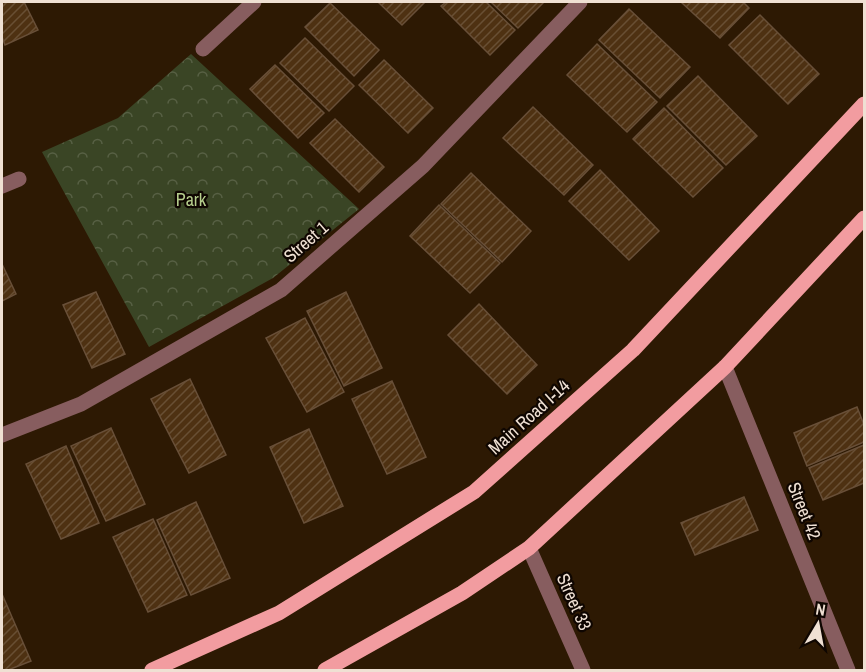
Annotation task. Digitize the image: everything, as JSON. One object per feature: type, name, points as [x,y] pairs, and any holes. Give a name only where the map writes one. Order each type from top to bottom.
[{"type":"main road","name":"Main Road I-14","points":[[152,670],[279,612],[474,492],[633,350],[864,104]]},
{"type":"main road","points":[[325,670],[462,593],[529,548],[725,367],[864,218]]},
{"type":"street","points":[[203,49],[254,2]]},
{"type":"street","name":"Street 1","points":[[2,435],[81,404],[281,290],[423,166],[580,2]]},
{"type":"street","points":[[2,186],[19,179]]},
{"type":"street","name":"Street 42","points":[[725,367],[848,670]]},
{"type":"street","name":"Street 33","points":[[529,548],[583,670]]},
{"type":"green space","name":"Park","points":[[191,54],[359,209],[273,278],[149,347],[42,152],[118,118]]},
{"type":"building","points":[[2,2],[24,2],[38,30],[5,45],[2,37]]},
{"type":"building","points":[[378,2],[425,2],[402,25]]},
{"type":"building","points":[[446,2],[486,2],[515,30],[490,55],[441,6]]},
{"type":"building","points":[[491,2],[542,2],[543,3],[518,28]]},
{"type":"building","points":[[681,2],[743,2],[749,8],[720,38]]},
{"type":"building","points":[[330,3],[379,50],[354,76],[305,27]]},
{"type":"building","points":[[629,9],[690,67],[660,98],[599,40]]},
{"type":"building","points":[[760,15],[819,74],[788,104],[729,45]]},
{"type":"building","points":[[305,38],[354,86],[329,111],[280,63]]},
{"type":"building","points":[[597,44],[657,102],[627,132],[567,75]]},
{"type":"building","points":[[384,60],[433,108],[408,133],[359,85]]},
{"type":"building","points":[[275,65],[324,113],[298,138],[250,89]]},
{"type":"building","points":[[698,76],[757,136],[726,165],[667,106]]},
{"type":"building","points":[[533,107],[593,165],[564,195],[503,138]]},
{"type":"building","points":[[664,108],[723,168],[693,197],[633,139]]},
{"type":"building","points":[[335,119],[384,167],[359,192],[310,143]]},
{"type":"building","points":[[600,170],[659,231],[629,260],[569,201]]},
{"type":"building","points":[[471,173],[531,231],[502,262],[441,204]]},
{"type":"building","points":[[439,205],[500,263],[470,293],[410,236]]},
{"type":"building","points":[[2,264],[16,294],[2,301]]},
{"type":"building","points":[[96,292],[125,354],[92,368],[63,305]]},
{"type":"building","points":[[346,292],[382,368],[344,386],[307,311]]},
{"type":"building","points":[[479,304],[537,365],[507,394],[448,335]]},
{"type":"building","points":[[305,318],[344,392],[307,412],[266,338]]},
{"type":"building","points":[[190,379],[226,455],[189,473],[151,399]]},
{"type":"building","points":[[392,381],[426,457],[387,474],[352,399]]},
{"type":"building","points":[[857,407],[864,425],[864,442],[807,466],[794,433]]},
{"type":"building","points":[[111,428],[145,504],[106,521],[71,446]]},
{"type":"building","points":[[309,429],[343,506],[304,523],[270,447]]},
{"type":"building","points":[[864,445],[864,483],[823,500],[809,468]]},
{"type":"building","points":[[66,446],[99,523],[61,539],[26,464]]},
{"type":"building","points":[[744,497],[758,530],[695,555],[681,523]]},
{"type":"building","points":[[196,502],[230,578],[191,595],[157,520]]},
{"type":"building","points":[[153,519],[187,595],[148,612],[113,537]]},
{"type":"building","points":[[2,594],[31,661],[8,670],[2,670]]}]
